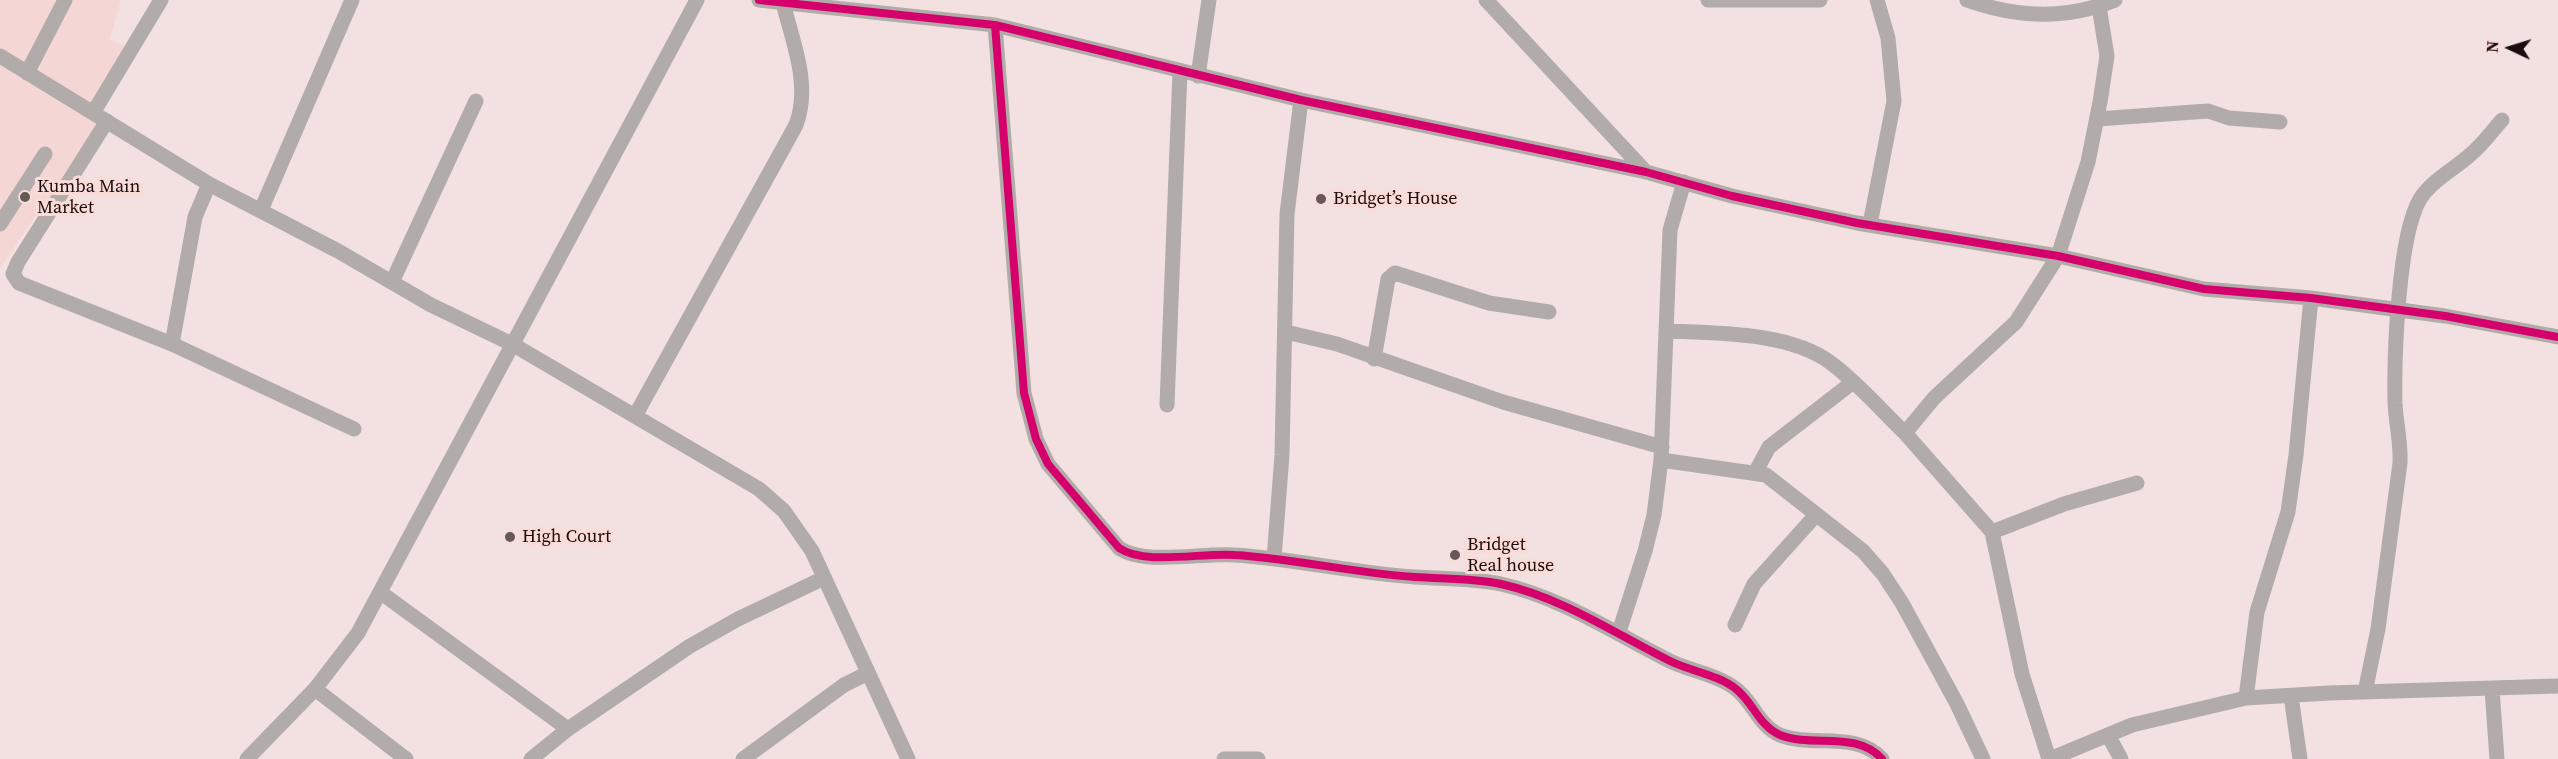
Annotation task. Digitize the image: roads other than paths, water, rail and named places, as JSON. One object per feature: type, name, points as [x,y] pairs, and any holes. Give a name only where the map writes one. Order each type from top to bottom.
[{"type":"street","points":[[27,73],[65,0]]},
{"type":"street","points":[[161,0],[100,117],[18,262],[7,271],[19,283],[172,344],[354,429]]},
{"type":"street","points":[[261,210],[352,0]]},
{"type":"street","points":[[247,759],[315,689],[358,633],[697,0]]},
{"type":"street","points":[[759,0],[994,26],[1301,100],[1646,172],[1732,195],[1870,224],[2058,256],[2204,289],[2312,298],[2558,337]]},
{"type":"street","points":[[1198,76],[1209,0]]},
{"type":"street","points":[[1486,0],[1646,172]]},
{"type":"street","points":[[1708,0],[1820,0]]},
{"type":"street","points":[[1870,224],[1894,101],[1888,38],[1877,0]]},
{"type":"street","points":[[1967,0],[2024,14],[2047,16],[2078,13],[2099,3],[2115,0]]},
{"type":"street","points":[[635,416],[796,125],[803,106],[803,85],[783,3]]},
{"type":"street","points":[[1905,433],[1941,391],[2016,322],[2058,256],[2088,162],[2097,119],[2107,56],[2099,3]]},
{"type":"street","points":[[994,26],[1024,393],[1036,439],[1048,464],[1125,552],[1160,556],[1233,555],[1415,577],[1456,578],[1502,584],[1571,608],[1670,661],[1736,688],[1764,724],[1778,734],[1797,740],[1862,743],[1874,750],[1882,759]]},
{"type":"street","points":[[0,56],[209,184],[261,210],[431,305],[512,344],[759,489],[784,511],[799,531],[824,578],[908,759]]},
{"type":"street","points":[[1167,405],[1180,71]]},
{"type":"street","points":[[1274,559],[1282,455],[1287,214],[1301,100]]},
{"type":"street","points":[[392,282],[476,101]]},
{"type":"street","points":[[2097,119],[2208,111],[2229,118],[2280,122]]},
{"type":"street","points":[[2366,692],[2378,628],[2400,452],[2396,405],[2398,310],[2407,244],[2420,200],[2436,182],[2472,153],[2502,120]]},
{"type":"street","points":[[0,224],[45,154]]},
{"type":"street","points":[[1619,632],[1654,515],[1661,454],[1670,230],[1684,182]]},
{"type":"street","points":[[172,344],[195,218],[209,184]]},
{"type":"street","points":[[1374,359],[1388,279],[1395,273],[1489,303],[1549,312]]},
{"type":"street","points":[[2247,698],[2257,612],[2288,512],[2312,298]]},
{"type":"street","points":[[1666,331],[1732,333],[1797,347],[1830,362],[1905,433],[1992,532],[2022,674],[2035,723],[2049,759],[2132,725],[2247,698],[2558,686]]},
{"type":"street","points":[[1286,332],[1338,344],[1374,359],[1661,454],[1718,469],[1756,471],[1782,485],[1815,516],[1863,550],[1883,574],[1924,643],[1983,759]]},
{"type":"street","points":[[1756,471],[1769,447],[1853,382]]},
{"type":"street","points":[[1992,532],[2064,504],[2137,483]]},
{"type":"street","points":[[1735,625],[1754,584],[1815,516]]},
{"type":"street","points":[[531,759],[568,729],[690,646],[738,619],[824,578]]},
{"type":"street","points":[[380,592],[568,729]]},
{"type":"street","points":[[742,759],[844,685],[868,673]]},
{"type":"street","points":[[315,689],[406,759]]},
{"type":"street","points":[[2492,689],[2497,759]]},
{"type":"street","points":[[2291,696],[2300,759]]},
{"type":"street","points":[[2108,735],[2121,759]]},
{"type":"street","points":[[1224,759],[1258,759]]},
{"type":"place","name":"Kumba Main Market","points":[[25,197]]},
{"type":"place","name":"Bridget’s House","points":[[1321,199]]},
{"type":"place","name":"High Court","points":[[510,537]]},
{"type":"place","name":"Bridget Real house","points":[[1455,555]]}]
